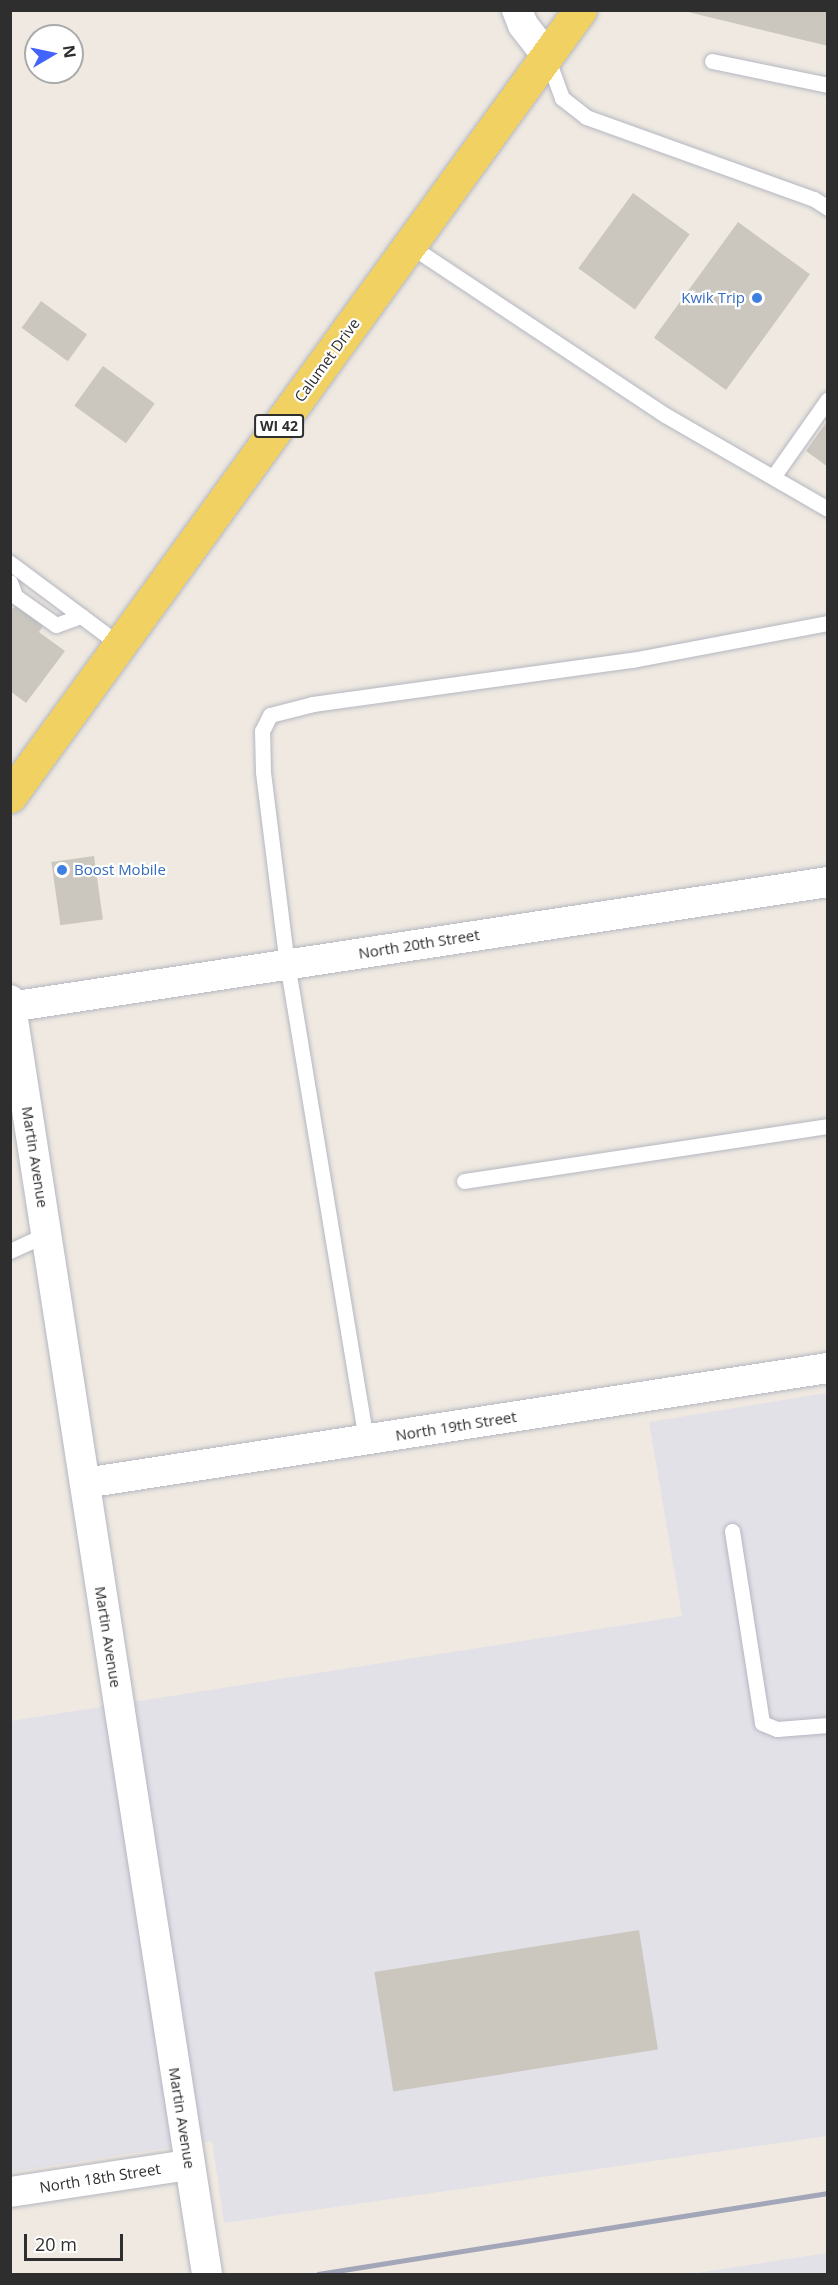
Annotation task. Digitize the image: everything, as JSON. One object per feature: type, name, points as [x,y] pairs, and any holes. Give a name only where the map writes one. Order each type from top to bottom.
[{"type":"main road","name":"Calumet Drive","points":[[10,796],[580,10]]},
{"type":"street","points":[[517,10],[523,25],[546,54]]},
{"type":"street","name":"North 20th Street","points":[[11,1005],[828,882]]},
{"type":"street","name":"Martin Avenue","points":[[11,1005],[207,2274]]},
{"type":"street","name":"North 19th Street","points":[[85,1483],[828,1368]]},
{"type":"street","name":"North 18th Street","points":[[10,2192],[189,2164]]},
{"type":"lane","points":[[546,54],[562,98],[586,117],[814,199],[828,208]]},
{"type":"lane","points":[[712,61],[828,84]]},
{"type":"lane","points":[[410,245],[665,415],[828,509]]},
{"type":"lane","points":[[773,477],[828,399]]},
{"type":"lane","points":[[10,563],[120,645]]},
{"type":"lane","points":[[10,582],[15,596],[56,625],[81,616]]},
{"type":"lane","points":[[366,1440],[287,965],[263,771],[262,731],[270,715],[313,704],[632,660],[828,623]]},
{"type":"lane","points":[[464,1181],[828,1126]]},
{"type":"lane","points":[[10,1251],[46,1234]]},
{"type":"lane","points":[[732,1531],[762,1723],[777,1729],[828,1725]]},
{"type":"shaded area","points":[[827,1393],[827,2136],[224,2223],[212,2141],[11,2172],[11,1721],[682,1616],[649,1422]]},
{"type":"shaded area","points":[[827,2253],[827,2274],[690,2274]]},
{"type":"building","points":[[828,10],[828,46],[684,11]]},
{"type":"building","points":[[633,193],[690,234],[635,309],[578,268]]},
{"type":"building","points":[[738,222],[810,274],[726,390],[654,338]]},
{"type":"building","points":[[41,301],[87,335],[68,361],[22,328]]},
{"type":"building","points":[[103,366],[155,404],[126,443],[74,406]]},
{"type":"building","points":[[828,420],[828,467],[806,451]]},
{"type":"building","points":[[16,606],[43,626],[39,632],[65,651],[26,703],[10,691],[10,610]]},
{"type":"building","points":[[94,856],[103,919],[60,925],[51,862]]},
{"type":"building","points":[[639,1930],[658,2050],[393,2091],[374,1972]]},
{"type":"railway","points":[[318,2274],[828,2193]]},
{"type":"place","name":"Kwik Trip","points":[[757,298]]},
{"type":"place","name":"Boost Mobile","points":[[62,870]]}]
